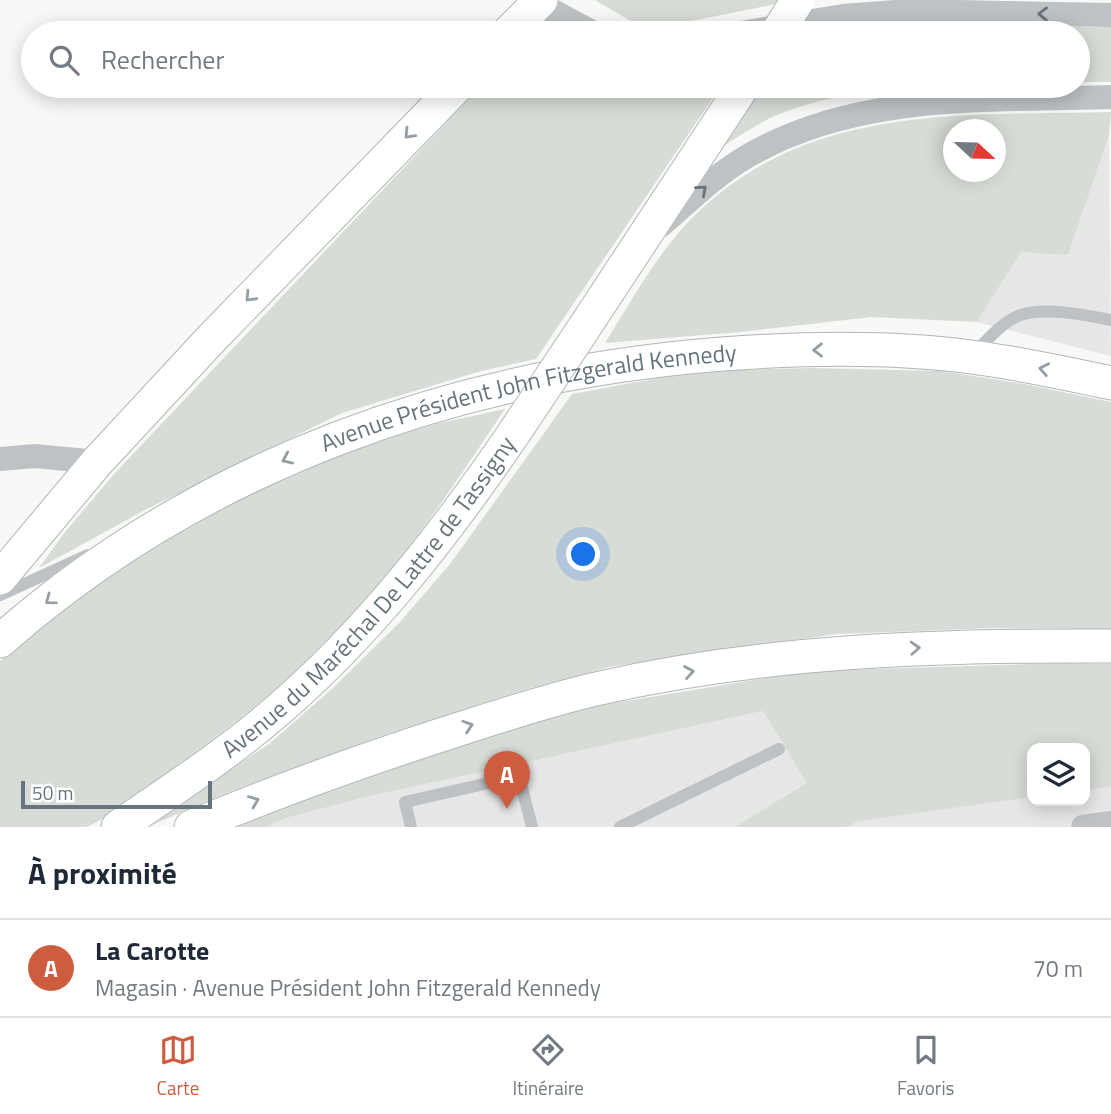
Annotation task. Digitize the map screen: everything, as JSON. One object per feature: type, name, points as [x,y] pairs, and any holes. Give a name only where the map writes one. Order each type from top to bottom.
[{"type":"main road","points":[[785,21],[798,0]]},
{"type":"main road","points":[[520,21],[539,2]]},
{"type":"main road","points":[[0,578],[97,462],[264,282],[445,98]]},
{"type":"main road","name":"Avenue du Maréchal De Lattre de Tassigny","points":[[118,827],[254,730],[337,655],[411,574],[482,481],[735,98]]},
{"type":"main road","name":"Avenue Président John Fitzgerald Kennedy","points":[[0,640],[92,570],[174,516],[234,483],[321,443],[420,409],[514,385],[661,360],[743,353],[865,350],[970,356],[1111,383]]},
{"type":"main road","points":[[191,827],[275,792],[368,759],[489,719],[607,687],[748,663],[835,653],[973,646],[1111,646]]},
{"type":"street","points":[[539,2],[573,21]]},
{"type":"street","points":[[810,21],[908,11],[1111,15]]},
{"type":"street","points":[[1090,98],[1111,97]]},
{"type":"street","points":[[633,251],[728,169],[789,135],[823,123],[861,113],[930,103],[1081,98]]},
{"type":"street","points":[[0,459],[35,456],[97,462]]},
{"type":"street","points":[[1083,827],[1111,823]]},
{"type":"lane","points":[[970,356],[1005,324],[1030,312],[1111,320]]},
{"type":"lane","points":[[0,595],[174,516]]},
{"type":"lane","points":[[0,567],[48,519]]},
{"type":"lane","points":[[620,827],[779,749]]},
{"type":"lane","points":[[411,827],[405,802],[519,776],[532,827]]},
{"type":"shaded area","points":[[595,0],[779,0],[776,4],[691,21],[631,21]]},
{"type":"shaded area","points":[[1090,27],[1111,27],[1111,82],[1090,82]]},
{"type":"shaded area","points":[[470,98],[713,98],[536,359],[481,371],[342,413],[145,510],[39,568],[65,532],[115,473]]},
{"type":"shaded area","points":[[755,98],[836,98],[804,105],[770,118],[721,148]]},
{"type":"shaded area","points":[[1111,112],[1109,135],[1068,255],[1021,252],[977,322],[872,317],[740,332],[605,343],[649,272],[679,232],[724,190],[773,159],[825,138],[879,125],[936,117]]},
{"type":"shaded area","points":[[1109,135],[1111,356],[977,322],[1021,252],[1068,254]]},
{"type":"shaded area","points":[[810,368],[941,371],[1024,384],[1111,402],[1111,629],[993,628],[838,634],[610,667],[524,690],[384,735],[230,792],[147,827],[269,744],[333,688],[400,622],[450,564],[572,394],[695,371]]},
{"type":"shaded area","points":[[505,409],[433,514],[376,590],[334,637],[264,699],[137,795],[92,825],[0,827],[0,661],[69,604],[218,508],[359,447],[435,424]]},
{"type":"shaded area","points":[[1062,663],[1111,664],[1111,786],[1090,789],[1090,743],[1027,743],[1027,798],[858,821],[846,827],[735,827],[807,783],[763,711],[366,797],[286,818],[267,827],[230,827],[314,792],[540,721],[602,705],[808,671]]},
{"type":"shaded area","points":[[763,711],[1111,729],[1111,827],[267,827],[286,818],[366,797]]},
{"type":"place","name":"La Carotte","points":[[507,809]]}]
